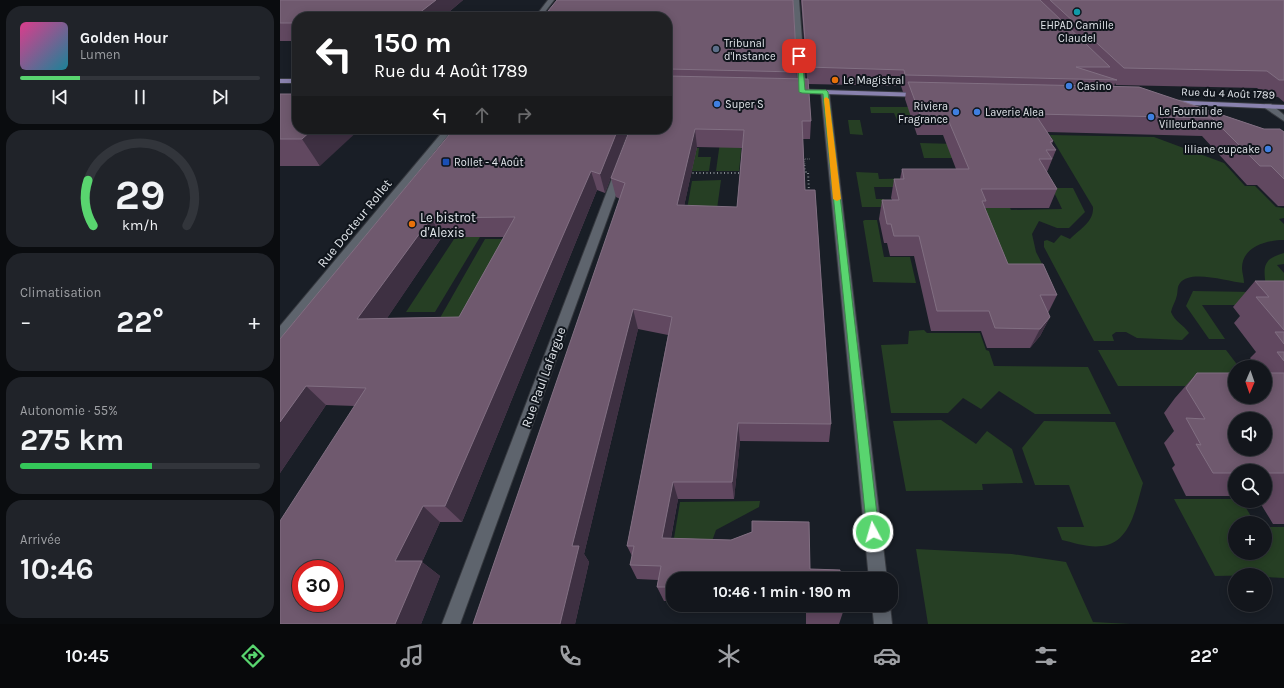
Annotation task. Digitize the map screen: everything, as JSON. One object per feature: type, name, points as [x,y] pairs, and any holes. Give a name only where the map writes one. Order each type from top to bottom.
[{"type":"main road","points":[[280,80],[292,81]]},
{"type":"main road","points":[[786,91],[928,95]]},
{"type":"main road","name":"Rue du 4 Août 1789","points":[[1162,102],[1284,107]]},
{"type":"street","points":[[542,12],[551,0]]},
{"type":"street","points":[[796,0],[802,92]]},
{"type":"street","points":[[826,92],[877,572]]},
{"type":"street","points":[[1268,106],[1284,119]]},
{"type":"street","name":"Rue Docteur Rollet","points":[[280,336],[445,134]]},
{"type":"street","name":"Rue Paul Lafargue","points":[[451,624],[624,158]]},
{"type":"street","points":[[882,612],[883,624]]},
{"type":"path","points":[[804,159],[805,172]]},
{"type":"path","points":[[687,173],[743,173]]},
{"type":"green space","points":[[870,107],[908,107],[913,120],[897,120],[894,113],[871,113]]},
{"type":"green space","points":[[848,120],[860,120],[863,135],[850,134]]},
{"type":"green space","points":[[1050,135],[1154,137],[1224,163],[1245,186],[1255,186],[1276,207],[1284,208],[1284,218],[1279,219],[1284,224],[1284,240],[1263,243],[1256,246],[1246,255],[1242,268],[1244,283],[1210,277],[1192,277],[1185,279],[1180,283],[1171,312],[1189,333],[1182,340],[1137,338],[1126,332],[1116,332],[1112,335],[1114,341],[1094,341],[1044,247],[1044,241],[1047,240],[1054,243],[1061,235],[1070,239],[1089,221],[1093,212],[1093,207]]},
{"type":"green space","points":[[720,142],[742,142],[739,171],[716,171]]},
{"type":"green space","points":[[920,143],[955,144],[961,158],[924,158]]},
{"type":"green space","points":[[695,148],[699,148],[698,157],[711,157],[709,171],[691,171]]},
{"type":"green space","points":[[856,172],[878,173],[879,179],[933,178],[931,187],[874,187],[876,199],[884,199],[887,207],[862,207]]},
{"type":"green space","points":[[721,180],[717,209],[687,209],[692,181]]},
{"type":"green space","points":[[1052,188],[1073,188],[1085,212],[1069,228],[1057,228],[1039,221],[1032,234],[1036,252],[1052,283],[987,282],[978,199],[1008,203],[1011,210],[1062,209]]},
{"type":"green space","points":[[877,220],[884,257],[910,257],[916,283],[873,282],[863,221]]},
{"type":"green space","points":[[462,227],[486,227],[435,312],[406,312]]},
{"type":"green space","points":[[485,239],[510,239],[457,339],[428,339]]},
{"type":"green space","points":[[1284,253],[1284,264],[1277,265],[1284,273],[1284,313],[1274,305],[1202,305],[1225,339],[1209,339],[1186,306],[1193,291],[1252,292],[1266,287],[1266,264],[1272,258]]},
{"type":"green space","points":[[924,330],[927,333],[980,333],[986,350],[989,351],[994,366],[1088,367],[1111,414],[1035,414],[999,391],[981,409],[963,398],[948,413],[891,413],[881,345],[908,344],[909,331]]},
{"type":"green space","points":[[1098,350],[1226,350],[1234,360],[1228,360],[1228,398],[1202,386],[1118,386]]},
{"type":"green space","points":[[1240,404],[1246,404],[1257,412]]},
{"type":"green space","points":[[941,420],[976,444],[987,431],[1012,449],[1023,483],[982,484],[983,490],[906,491],[893,421]]},
{"type":"green space","points":[[1044,421],[1115,422],[1143,483],[1131,522],[1120,538],[1112,543],[1102,546],[1092,546],[1062,540],[1057,527],[1084,527],[1069,485],[1035,485],[1022,448]]},
{"type":"green space","points":[[1174,499],[1228,499],[1228,508],[1246,508],[1251,516],[1228,516],[1228,560],[1272,560],[1272,527],[1284,527],[1284,578],[1272,577],[1272,568],[1228,568],[1228,576],[1215,576]]},
{"type":"green space","points":[[760,501],[759,507],[716,530],[711,544],[672,550],[680,502]]},
{"type":"green space","points":[[916,549],[1012,554],[1066,562],[1093,622],[1130,624],[928,624]]},
{"type":"building","points":[[280,0],[436,0],[420,12],[292,12],[292,23],[280,23]]},
{"type":"building","points":[[557,0],[793,0],[797,72],[672,69],[672,12],[548,11]]},
{"type":"building","points":[[802,0],[1040,0],[1110,67],[1076,67],[1117,80],[905,75],[904,70],[807,67]]},
{"type":"building","points":[[1050,0],[1284,0],[1284,80],[1279,80],[1267,71],[1124,68]]},
{"type":"building","points":[[672,76],[808,79],[811,121],[802,121],[805,190],[815,190],[831,424],[738,423],[732,482],[673,482],[662,538],[731,540],[752,532],[752,521],[809,522],[810,569],[840,570],[840,572],[666,572],[666,587],[657,587],[661,566],[630,565],[634,546],[627,546],[672,317],[633,309],[572,546],[579,546],[560,624],[473,624],[625,183],[611,178],[628,134],[672,134]],"holes":[[[695,129],[744,130],[737,207],[677,205]]]},
{"type":"building","points":[[908,82],[1139,87],[1264,129],[1280,129],[1284,132],[1284,179],[1271,166],[1260,166],[1212,118],[1035,114],[1053,141],[1050,142],[1056,150],[1046,150],[1052,159],[1039,159],[1057,189],[981,189],[986,201],[982,201],[1008,264],[1043,264],[1057,295],[1040,295],[1050,317],[1040,329],[995,328],[989,311],[937,311],[919,236],[894,236],[891,224],[887,224],[882,200],[899,200],[894,179],[904,179],[902,169],[969,169],[947,117],[921,117]]},
{"type":"building","points":[[280,94],[292,94],[292,134],[308,134],[302,139],[280,139]]},
{"type":"building","points":[[450,134],[616,134],[600,174],[591,171],[445,506],[423,506],[395,561],[422,561],[395,624],[280,624],[280,521],[366,388],[306,386],[280,422],[280,339]],"holes":[[[515,217],[459,317],[357,319],[431,218]]]},
{"type":"building","points":[[1255,281],[1284,281],[1284,330],[1256,297],[1269,297]]},
{"type":"building","points":[[1275,332],[1284,332],[1284,344]]},
{"type":"building","points":[[1277,352],[1284,352],[1284,361]]},
{"type":"building","points":[[1197,373],[1228,373],[1228,404],[1272,404],[1272,373],[1284,373],[1284,473],[1272,473],[1272,464],[1228,464],[1228,473],[1213,473],[1196,444],[1201,445],[1186,418],[1205,419],[1186,388]]},
{"type":"slow traffic","points":[[826,99],[837,199]]},
{"type":"place","name":"EHPAD Camille Claudel","points":[[1077,12]]},
{"type":"place","name":"Tribunal d'Instance","points":[[716,49]]},
{"type":"place","name":"Le Magistral","points":[[835,80]]},
{"type":"place","name":"Casino","points":[[1069,86]]},
{"type":"place","name":"Super S","points":[[717,104]]},
{"type":"place","name":"Riviera Fragrance","points":[[956,112]]},
{"type":"place","name":"Laverie Alea","points":[[977,112]]},
{"type":"place","name":"Le Fournil de Villeurbanne","points":[[1151,117]]},
{"type":"place","name":"liliane cupcake","points":[[1268,149]]},
{"type":"place","name":"Rollet - 4 Août","points":[[446,162]]},
{"type":"place","name":"Le bistrot d'Alexis","points":[[412,224]]},
{"type":"route","points":[[799,56],[802,92],[826,92],[873,532]]}]
